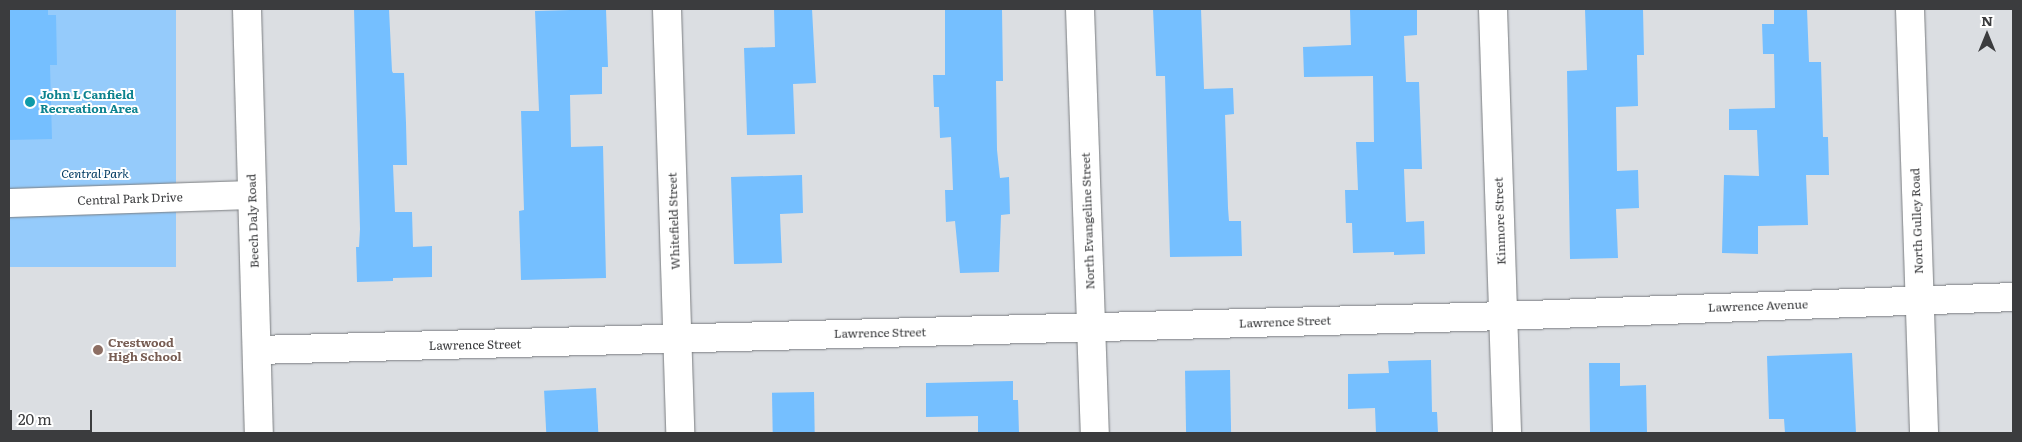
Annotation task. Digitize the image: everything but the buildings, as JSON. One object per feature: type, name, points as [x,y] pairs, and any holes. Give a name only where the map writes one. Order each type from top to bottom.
[{"type":"street","name":"Beech Daly Road","points":[[247,9],[259,433]]},
{"type":"street","name":"Whitefield Street","points":[[667,9],[680,433]]},
{"type":"street","name":"North Evangeline Street","points":[[1080,9],[1095,433]]},
{"type":"street","name":"Kinmore Street","points":[[1493,9],[1507,433]]},
{"type":"street","name":"North Gulley Road","points":[[1910,9],[1924,433]]},
{"type":"street","name":"Central Park Drive","points":[[9,203],[252,195]]},
{"type":"street","name":"Lawrence Avenue","points":[[1503,316],[2013,297]]},
{"type":"street","name":"Lawrence Street","points":[[257,350],[1503,316]]},
{"type":"green space","name":"Central Park","points":[[9,9],[176,9],[176,267],[9,267]]},
{"type":"place","name":"John L Canfield Recreation Area","points":[[30,102]]},
{"type":"place","name":"Crestwood High School","points":[[98,350]]}]
